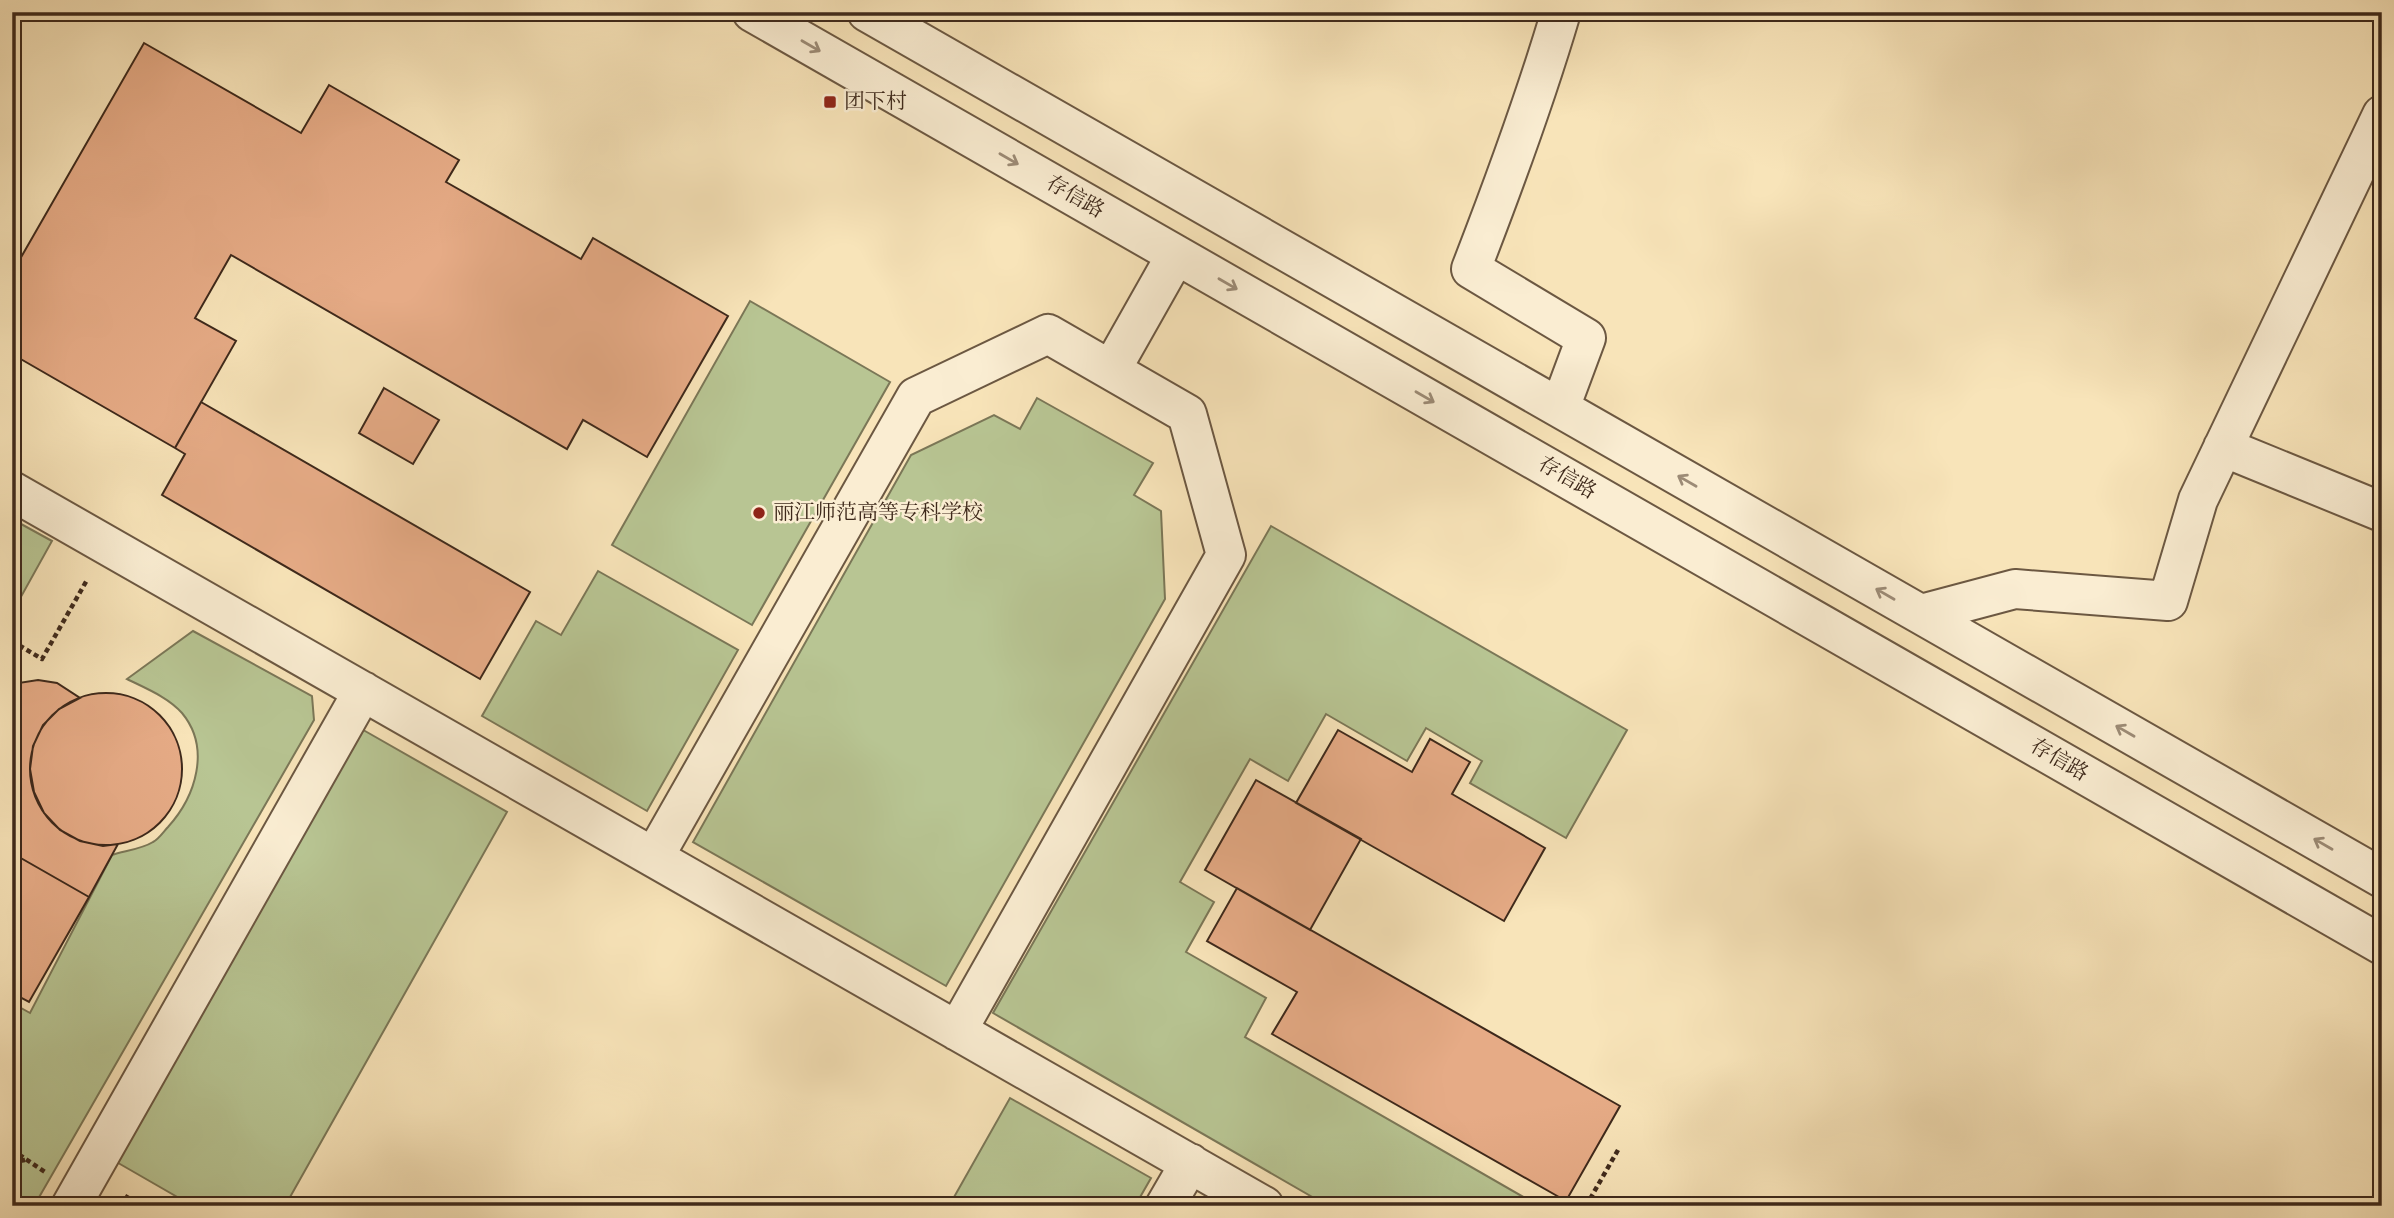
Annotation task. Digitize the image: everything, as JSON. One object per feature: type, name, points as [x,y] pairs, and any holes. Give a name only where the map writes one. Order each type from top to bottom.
[{"type":"street","name":"存信路","points":[[752,12],[2382,944]]},
{"type":"street","points":[[867,12],[2382,878]]},
{"type":"street","points":[[1560,408],[1587,338],[1471,269],[1532,105],[1561,12]]},
{"type":"street","points":[[1920,614],[2015,589],[2168,601],[2198,500],[2382,115]]},
{"type":"street","points":[[1111,370],[1176,255]]},
{"type":"street","points":[[654,858],[916,397],[1048,334],[1186,414],[1226,555],[957,1031]]},
{"type":"street","points":[[2223,447],[2382,512]]},
{"type":"street","points":[[12,491],[1264,1206]]},
{"type":"street","points":[[71,1206],[363,691]]},
{"type":"street","points":[[1165,1206],[1190,1163]]},
{"type":"path","points":[[12,641],[42,659],[107,545]]},
{"type":"path","points":[[1586,1206],[1618,1150]]},
{"type":"path","points":[[12,1161],[26,1160]]},
{"type":"green space","points":[[750,301],[890,382],[752,625],[612,545]]},
{"type":"green space","points":[[1037,398],[1153,463],[1134,495],[1161,511],[1165,599],[946,986],[693,842],[911,455],[994,415],[1020,429]]},
{"type":"green space","points":[[12,519],[52,541],[12,613]]},
{"type":"green space","points":[[1271,526],[1627,730],[1566,838],[1470,783],[1482,761],[1426,728],[1407,761],[1326,714],[1288,781],[1250,759],[1180,882],[1214,902],[1186,952],[1266,998],[1245,1037],[1539,1206],[1328,1206],[993,1013]]},
{"type":"green space","points":[[598,571],[738,650],[647,811],[482,716],[536,621],[561,635]]},
{"type":"green space","points":[[193,631],[312,696],[314,720],[34,1206],[12,1206],[12,1003],[30,1013],[112,855],[155,841],[178,815],[186,801],[196,772],[198,756],[191,727],[182,713],[170,702],[127,679]]},
{"type":"green space","points":[[358,727],[507,812],[285,1206],[193,1206],[113,1160]]},
{"type":"green space","points":[[1010,1098],[1151,1178],[1135,1206],[949,1206]]},
{"type":"building","points":[[144,43],[301,133],[329,85],[459,160],[446,182],[581,259],[593,238],[728,316],[647,457],[583,420],[567,449],[231,255],[195,318],[236,341],[175,448],[12,354],[12,273]]},
{"type":"building","points":[[384,388],[439,420],[413,464],[359,433]]},
{"type":"building","points":[[201,402],[530,592],[480,679],[162,495],[185,454],[175,448]]},
{"type":"building","points":[[38,680],[57,683],[80,698],[59,709],[43,725],[33,746],[30,769],[34,792],[44,813],[60,830],[80,841],[103,846],[118,844],[89,897],[12,853],[12,684]]},
{"type":"building","points":[[106,693],[135,699],[160,715],[176,740],[182,769],[176,798],[160,823],[135,839],[106,845],[77,839],[52,823],[36,798],[30,769],[36,740],[52,715],[77,699]]},
{"type":"building","points":[[1338,730],[1412,772],[1430,739],[1470,762],[1452,794],[1545,848],[1504,921],[1296,803]]},
{"type":"building","points":[[1256,780],[1361,839],[1310,930],[1205,870]]},
{"type":"building","points":[[12,853],[89,897],[29,1002],[12,993]]},
{"type":"building","points":[[1237,888],[1620,1106],[1566,1201],[1272,1034],[1297,992],[1207,941]]},
{"type":"place","name":"团下村","points":[[830,102]]},
{"type":"place","name":"丽江师范高等专科学校","points":[[759,513]]}]
